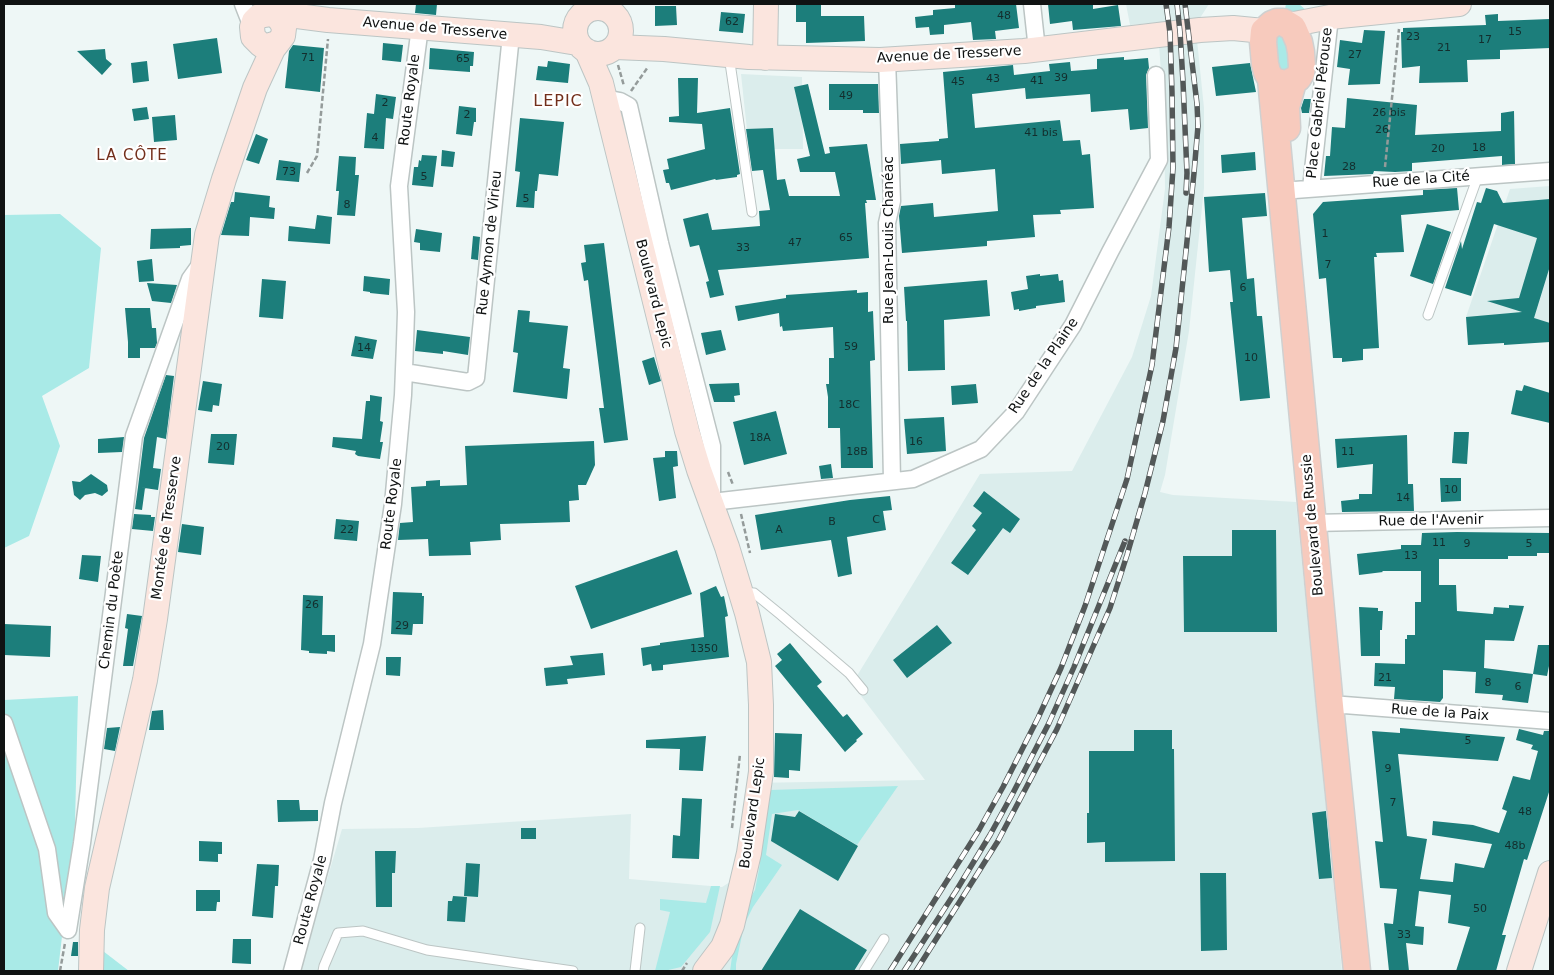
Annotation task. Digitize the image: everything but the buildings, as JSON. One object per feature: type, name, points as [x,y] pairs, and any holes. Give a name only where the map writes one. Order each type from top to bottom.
[{"type":"main road","name":"Place Gabriel Pérouse","points":[[1274,19],[1296,33],[1301,52],[1302,68],[1298,78],[1282,80]]},
{"type":"main road","points":[[1274,19],[1263,42],[1265,64],[1267,72],[1282,80]]},
{"type":"main road","name":"Boulevard de Russie","points":[[1282,80],[1294,190],[1304,372],[1337,706],[1357,971]]},
{"type":"main road","name":"Boulevard de Russie","points":[[1337,706],[1370,971]]},
{"type":"street","points":[[243,4],[265,26]]},
{"type":"street","points":[[765,58],[766,4]]},
{"type":"street","points":[[1032,4],[1037,50]]},
{"type":"street","points":[[1274,19],[1330,17],[1367,8],[1401,10],[1459,4]]},
{"type":"street","points":[[590,9],[606,9],[613,13],[621,35],[592,36],[590,9]]},
{"type":"street","name":"Avenue de Tresserve","points":[[613,13],[635,35],[664,49]]},
{"type":"street","points":[[1301,52],[1308,41],[1330,17]]},
{"type":"street","name":"Place Gabriel Pérouse","points":[[1294,190],[1330,17]]},
{"type":"street","name":"Avenue de Tresserve","points":[[265,26],[299,27],[328,20],[541,37],[592,36],[664,49],[729,56],[887,59],[1037,50],[1233,28],[1274,19]]},
{"type":"street","name":"Montée de Tresserve","points":[[91,971],[92,930],[97,888],[145,680],[203,259],[213,216],[256,88],[265,26]]},
{"type":"street","name":"Route Royale","points":[[292,971],[322,860],[374,635],[397,473],[406,312],[399,186],[420,28]]},
{"type":"street","name":"Rue Aymon de Virieu","points":[[404,372],[468,382],[476,378],[511,35]]},
{"type":"street","name":"Boulevard Lepic","points":[[592,36],[615,94],[687,431],[748,613],[758,662],[762,705],[761,772],[744,877],[732,925],[723,947],[722,971]]},
{"type":"street","name":"Rue Jean-Louis Chanéac","points":[[887,59],[892,201],[887,223],[892,481]]},
{"type":"street","name":"Rue de la Plaine","points":[[712,502],[913,479],[981,449],[1016,412],[1073,325],[1159,160],[1156,75]]},
{"type":"street","name":"Rue de la Cité","points":[[1294,190],[1550,171]]},
{"type":"street","name":"Chemin du Poète","points":[[68,930],[82,843],[134,436],[190,279],[203,259]]},
{"type":"street","name":"Rue de l'Avenir","points":[[1319,523],[1550,518]]},
{"type":"street","name":"Rue de la Paix","points":[[1337,706],[1550,721]]},
{"type":"street","points":[[4,723],[47,849],[56,913],[68,930],[72,932],[77,929],[81,922],[105,812],[114,813]]},
{"type":"street","points":[[1519,971],[1550,873]]},
{"type":"street","name":"Boulevard Lepic","points":[[699,964],[723,947]]},
{"type":"lane","points":[[729,56],[752,212]]},
{"type":"lane","points":[[1428,315],[1478,176]]},
{"type":"lane","points":[[741,592],[754,594],[781,615],[850,673],[863,690]]},
{"type":"lane","points":[[634,971],[640,928]]},
{"type":"lane","points":[[323,971],[338,933],[363,931],[427,950],[573,971]]},
{"type":"lane","points":[[864,971],[884,939]]},
{"type":"path","points":[[1384,183],[1401,10]]},
{"type":"path","points":[[307,173],[317,156],[327,62],[328,20]]},
{"type":"path","points":[[592,36],[615,94]]},
{"type":"path","points":[[731,834],[741,748]]},
{"type":"path","points":[[60,971],[68,930]]},
{"type":"path","points":[[682,971],[699,964]]},
{"type":"shaded area","points":[[1126,4],[1209,4],[1200,18],[1130,25]]},
{"type":"shaded area","points":[[1286,4],[1299,4],[1307,11],[1290,15],[1285,9]]},
{"type":"shaded area","points":[[1280,29],[1296,67],[1280,76],[1270,35]]},
{"type":"shaded area","points":[[1197,40],[1204,108],[1204,188],[1189,331],[1165,475],[1160,492],[1173,495],[1296,502],[1342,971],[302,971],[303,960],[342,829],[418,828],[631,814],[629,879],[722,887],[735,879],[751,783],[925,780],[852,684],[980,474],[1072,471],[1132,357],[1151,296],[1165,189],[1164,116],[1159,44]]},
{"type":"shaded area","points":[[741,74],[802,77],[803,149],[749,149]]},
{"type":"shaded area","points":[[1550,186],[1550,340],[1468,345],[1466,317],[1510,189]]},
{"type":"shaded area","points":[[60,214],[101,248],[89,368],[42,396],[60,446],[29,536],[4,548],[4,215]]},
{"type":"shaded area","points":[[78,696],[75,824],[58,971],[4,971],[4,700]]},
{"type":"shaded area","points":[[898,786],[857,845],[798,810],[772,814],[766,855],[782,865],[753,907],[744,925],[736,971],[730,971],[735,936],[744,909],[755,890],[760,864],[758,851],[770,790]]},
{"type":"shaded area","points":[[711,886],[720,886],[710,932],[681,967],[655,971],[670,912],[660,910],[660,899],[706,903]]},
{"type":"shaded area","points":[[103,951],[129,971],[102,971]]},
{"type":"railway","points":[[890,971],[979,830],[1038,718],[1061,668],[1085,606],[1127,479],[1152,365],[1169,227],[1173,168],[1172,92],[1170,33],[1166,4]]},
{"type":"railway","points":[[1177,4],[1183,82],[1187,173],[1186,193]]},
{"type":"railway","points":[[916,971],[998,841],[1057,729],[1110,608],[1145,493],[1163,421],[1176,348],[1198,126],[1185,4]]},
{"type":"railway","points":[[904,971],[990,835],[1049,723],[1125,541]]},
{"type":"district","name":"LEPIC","points":[[558,102]]},
{"type":"district","name":"LA CÔTE","points":[[132,156]]}]
